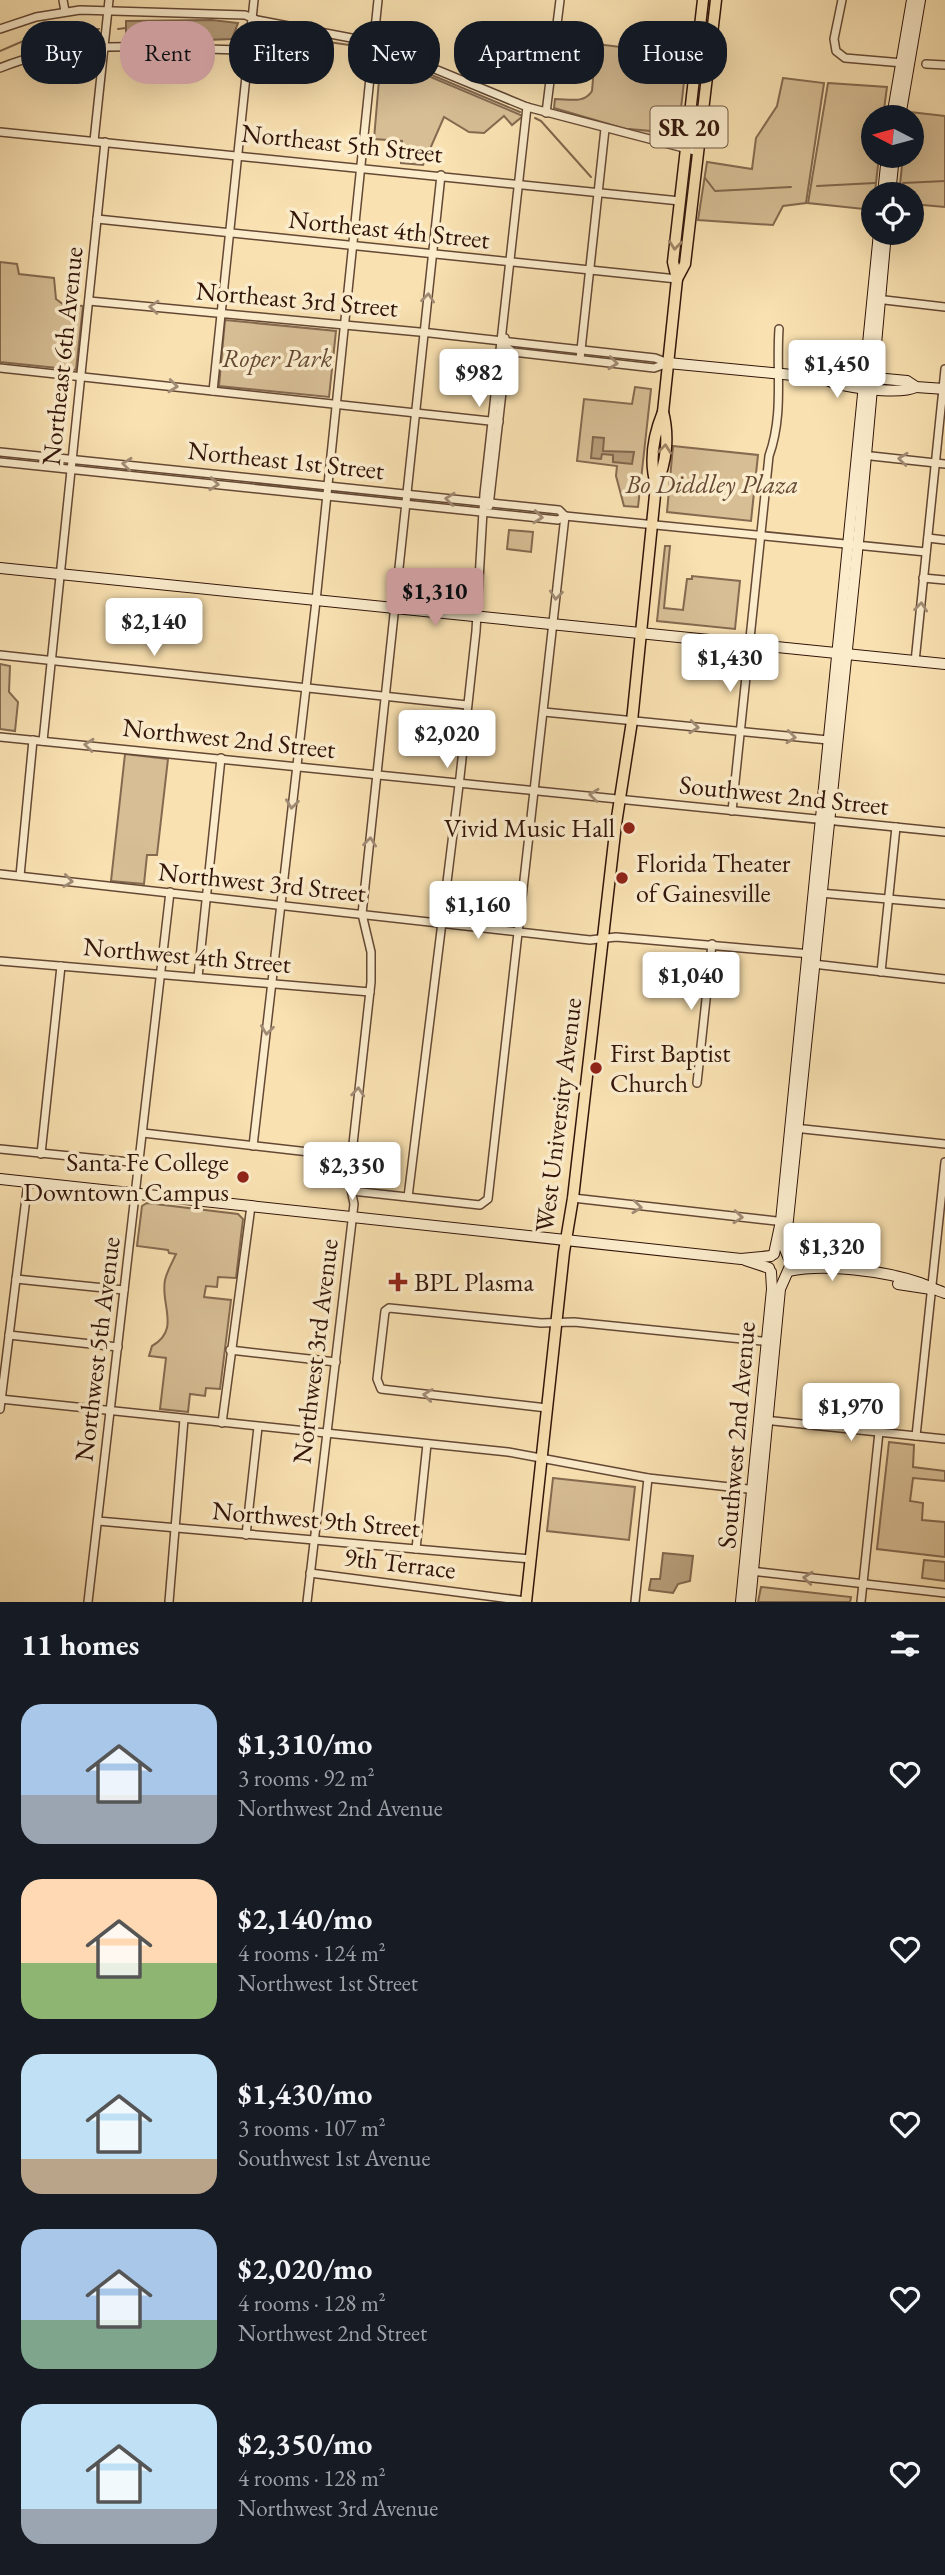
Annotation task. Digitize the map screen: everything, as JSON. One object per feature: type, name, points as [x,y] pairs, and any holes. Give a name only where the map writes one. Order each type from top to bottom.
[{"type":"main road","name":"SR 20","points":[[701,21],[703,0]]},
{"type":"main road","name":"SR 20","points":[[714,21],[716,0]]},
{"type":"main road","name":"SR 20","points":[[641,634],[656,485],[663,472],[667,428],[663,412],[677,279],[673,262],[694,84]]},
{"type":"main road","name":"SR 20","points":[[677,279],[685,264],[707,84]]},
{"type":"main road","name":"West University Avenue","points":[[526,1602],[556,1323],[641,634]]},
{"type":"street","points":[[63,0],[65,11]]},
{"type":"street","points":[[106,36],[109,0]]},
{"type":"street","points":[[252,21],[254,0]]},
{"type":"street","points":[[376,21],[378,0]]},
{"type":"street","points":[[546,113],[560,0]]},
{"type":"street","points":[[842,0],[834,48],[845,58],[904,63]]},
{"type":"street","points":[[901,105],[912,0]]},
{"type":"street","points":[[895,105],[920,0]]},
{"type":"street","points":[[0,29],[65,11],[178,11],[245,15],[348,38]]},
{"type":"street","points":[[106,48],[229,50]]},
{"type":"street","points":[[0,68],[21,61]]},
{"type":"street","points":[[926,64],[945,65]]},
{"type":"street","points":[[440,71],[546,113],[699,152]]},
{"type":"street","points":[[94,141],[101,84]]},
{"type":"street","points":[[213,390],[245,84]]},
{"type":"street","points":[[253,1146],[316,601],[370,84]]},
{"type":"street","points":[[408,1197],[459,783],[527,107]]},
{"type":"street","points":[[580,359],[605,129]]},
{"type":"street","name":"Northeast 5th Street","points":[[0,132],[238,153],[680,201]]},
{"type":"street","name":"Northeast 6th Avenue","points":[[43,741],[105,142]]},
{"type":"street","points":[[143,1133],[344,1156],[353,1144],[370,992],[371,952],[362,914],[441,175]]},
{"type":"street","name":"Northeast 4th Street","points":[[97,219],[677,279]]},
{"type":"street","points":[[788,1256],[784,1222],[881,245]]},
{"type":"street","points":[[876,299],[945,307]]},
{"type":"street","name":"Northeast 3rd Street","points":[[89,301],[425,332],[655,358],[668,363]]},
{"type":"street","points":[[732,811],[769,456],[775,442],[779,404],[779,329]]},
{"type":"street","name":"Northeast 3rd Street","points":[[504,343],[513,352],[654,368],[668,363]]},
{"type":"street","points":[[668,363],[823,377],[833,374],[868,383],[907,381],[916,387],[944,389]]},
{"type":"street","points":[[0,368],[496,421]]},
{"type":"street","points":[[915,662],[945,369]]},
{"type":"street","points":[[1,463],[2,452]]},
{"type":"street","name":"Northeast 1st Street","points":[[2,452],[559,510],[565,516]]},
{"type":"street","points":[[862,455],[945,464]]},
{"type":"street","name":"Northeast 1st Street","points":[[1,463],[558,520],[565,516],[926,552]]},
{"type":"street","points":[[153,468],[153,477]]},
{"type":"street","points":[[257,488],[258,478]]},
{"type":"street","points":[[352,1191],[480,1205],[486,1203],[565,516]]},
{"type":"street","points":[[928,538],[945,540]]},
{"type":"street","points":[[0,568],[945,664]]},
{"type":"street","points":[[923,578],[945,580]]},
{"type":"street","points":[[824,819],[828,740],[841,654]]},
{"type":"street","points":[[0,655],[467,705]]},
{"type":"street","points":[[544,712],[828,740]]},
{"type":"street","name":"Northwest 2nd Street","points":[[0,737],[620,798]]},
{"type":"street","points":[[20,876],[33,740]]},
{"type":"street","points":[[198,977],[221,758]]},
{"type":"street","name":"Southwest 2nd Street","points":[[620,798],[945,832]]},
{"type":"street","points":[[881,972],[896,827]]},
{"type":"street","name":"Northwest 3rd Street","points":[[0,874],[519,932],[712,944],[881,972],[945,979]]},
{"type":"street","name":"Northwest 5th Avenue","points":[[88,1602],[170,892]]},
{"type":"street","points":[[817,892],[945,904]]},
{"type":"street","points":[[697,1083],[712,944]]},
{"type":"street","name":"Northwest 4th Street","points":[[0,961],[370,992]]},
{"type":"street","points":[[41,1154],[61,966]]},
{"type":"street","points":[[793,1128],[945,1143]]},
{"type":"street","points":[[0,1149],[140,1163]]},
{"type":"street","name":"Northwest 3rd Avenue","points":[[307,1602],[352,1217],[352,1191],[344,1156]]},
{"type":"street","points":[[916,1436],[945,1162]]},
{"type":"street","points":[[0,1179],[741,1259],[788,1256],[815,1266],[871,1274],[919,1290],[931,1289],[945,1293]]},
{"type":"street","points":[[0,1409],[28,1182]]},
{"type":"street","points":[[573,1198],[784,1222]]},
{"type":"street","points":[[222,1423],[251,1206]]},
{"type":"street","points":[[772,1255],[784,1222]]},
{"type":"street","name":"Southwest 2nd Avenue","points":[[771,1342],[772,1255]]},
{"type":"street","name":"Southwest 2nd Avenue","points":[[750,1602],[749,1571],[771,1342],[780,1289],[787,1272],[788,1256]]},
{"type":"street","points":[[741,1259],[776,1275],[815,1266]]},
{"type":"street","points":[[16,1279],[124,1290]]},
{"type":"street","points":[[547,1408],[379,1387],[377,1379],[387,1309],[556,1323],[574,1322],[771,1342]]},
{"type":"street","points":[[9,1335],[118,1347]]},
{"type":"street","points":[[230,1350],[336,1362]]},
{"type":"street","points":[[1,1399],[542,1456],[648,1478],[757,1490]]},
{"type":"street","points":[[169,1602],[184,1419]]},
{"type":"street","points":[[763,1420],[945,1439]]},
{"type":"street","points":[[246,1535],[258,1427]]},
{"type":"street","points":[[861,1602],[879,1432]]},
{"type":"street","points":[[416,1549],[427,1444]]},
{"type":"street","points":[[635,1602],[648,1478]]},
{"type":"street","name":"Northwest 9th Street","points":[[98,1521],[531,1559]]},
{"type":"street","points":[[749,1571],[945,1593]]},
{"type":"street","name":"Southwest 2nd Avenue","points":[[741,1602],[749,1571]]},
{"type":"street","name":"9th Terrace","points":[[310,1573],[526,1602]]},
{"type":"green space","points":[[604,45],[618,47],[618,84],[684,84],[677,144],[554,108],[555,99],[585,98],[592,91],[593,84],[604,84]]},
{"type":"green space","points":[[783,78],[824,83],[806,203],[783,206],[773,225],[698,220],[707,162],[752,169],[756,138],[777,106]]},
{"type":"green space","points":[[440,81],[523,116],[512,125],[504,116],[484,133],[469,132],[444,117],[423,165],[401,163],[402,141],[374,139],[379,84],[440,84]]},
{"type":"green space","points":[[828,83],[887,87],[885,105],[861,105],[861,168],[878,168],[876,182],[861,182],[861,209],[808,203]]},
{"type":"green space","points":[[924,114],[945,116],[945,207],[924,205],[924,182],[900,182],[902,168],[924,168]]},
{"type":"green space","points":[[0,262],[17,264],[19,274],[54,278],[56,299],[64,305],[83,306],[76,370],[0,362]]},
{"type":"green space","name":"Roper Park","points":[[225,320],[336,331],[329,397],[219,386]]},
{"type":"green space","points":[[635,387],[651,389],[638,507],[624,506],[616,476],[617,466],[577,461],[584,399],[632,404]]},
{"type":"green space","name":"Bo Diddley Plaza","points":[[673,446],[758,455],[751,521],[667,512]]},
{"type":"green space","points":[[509,530],[533,532],[531,552],[507,549]]},
{"type":"green space","points":[[665,546],[670,546],[664,608],[683,610],[687,579],[692,579],[692,576],[740,581],[735,629],[657,621]]},
{"type":"green space","points":[[0,664],[10,666],[9,692],[18,702],[15,731],[0,729]]},
{"type":"green space","points":[[125,754],[168,759],[157,855],[147,855],[144,884],[111,881]]},
{"type":"green space","points":[[147,1203],[238,1214],[243,1219],[236,1278],[218,1277],[217,1287],[206,1286],[204,1297],[231,1300],[220,1389],[206,1388],[205,1396],[190,1394],[188,1412],[160,1409],[166,1358],[149,1356],[152,1346],[161,1340],[166,1332],[168,1316],[165,1280],[176,1254],[169,1253],[168,1250],[137,1246],[142,1206]]},
{"type":"green space","points":[[889,1442],[914,1445],[913,1467],[945,1471],[945,1481],[913,1478],[910,1501],[923,1503],[922,1520],[945,1522],[945,1557],[877,1549]]},
{"type":"green space","points":[[553,1478],[635,1487],[629,1540],[547,1531]]},
{"type":"green space","points":[[924,1560],[945,1562],[945,1581],[922,1578]]},
{"type":"green space","points":[[761,1587],[851,1597],[850,1602],[758,1602]]},
{"type":"shaded area","points":[[212,20],[229,22],[229,39],[215,40],[215,21],[126,21]]},
{"type":"shaded area","points":[[593,437],[604,438],[603,451],[634,452],[632,464],[613,462],[613,455],[602,454],[601,459],[591,458]]},
{"type":"shaded area","points":[[663,1553],[693,1556],[690,1581],[678,1584],[673,1593],[649,1590],[651,1579],[660,1579]]},
{"type":"waterway","points":[[0,51],[21,42]]},
{"type":"waterway","points":[[334,43],[348,45]]},
{"type":"waterway","points":[[440,78],[520,112]]},
{"type":"waterway","points":[[535,118],[541,121],[591,177]]},
{"type":"waterway","points":[[629,129],[673,133]]},
{"type":"waterway","points":[[705,178],[715,191],[791,187]]},
{"type":"waterway","points":[[924,182],[945,181]]},
{"type":"waterway","points":[[817,186],[861,184]]},
{"type":"place","name":"Vivid Music Hall","points":[[629,828]]},
{"type":"place","name":"Florida Theater of Gainesville","points":[[622,878]]},
{"type":"place","name":"First Baptist Church","points":[[596,1068]]},
{"type":"place","name":"Santa Fe College Downtown Campus","points":[[243,1177]]},
{"type":"place","name":"BPL Plasma","points":[[398,1282]]}]
